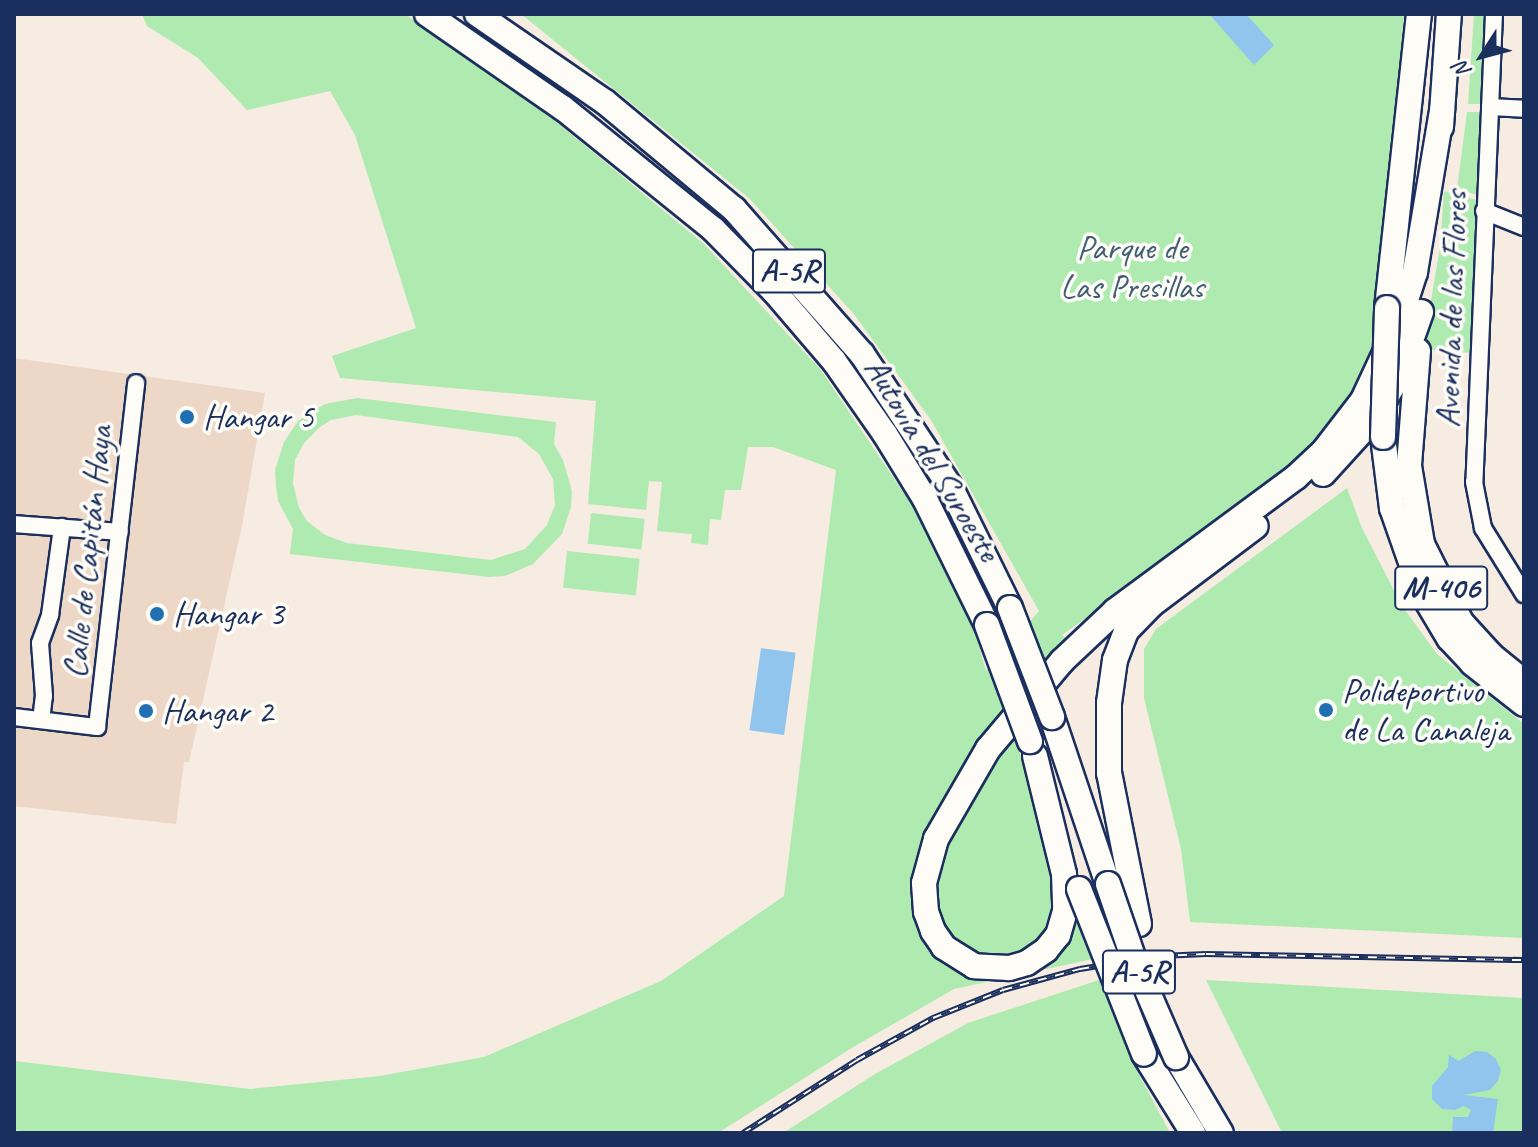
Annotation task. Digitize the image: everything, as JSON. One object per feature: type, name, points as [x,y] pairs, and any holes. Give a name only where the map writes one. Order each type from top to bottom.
[{"type":"highway","name":"Autovía del Suroeste","points":[[427,14],[575,117],[713,229],[774,291],[834,361],[885,434],[925,499],[987,625],[1079,889],[1148,1062],[1193,1133]]},
{"type":"highway","name":"Autovía del Suroeste","points":[[477,14],[605,102],[734,209],[862,354],[951,488],[1010,608],[1052,717],[1134,960],[1176,1057],[1221,1133]]},
{"type":"highway","name":"M-406","points":[[1419,14],[1387,308],[1383,437],[1392,508],[1421,591],[1449,638],[1472,663],[1524,704]]},
{"type":"highway","name":"M-406","points":[[1449,14],[1436,207],[1421,312],[1409,466],[1422,544],[1461,622],[1492,656],[1524,682]]},
{"type":"highway","points":[[1032,749],[1064,874],[1065,911],[1058,935],[1046,950],[1027,963],[1009,968],[974,966],[944,947],[933,931],[926,912],[924,883],[936,839],[988,749],[1062,661],[1115,611],[1296,477],[1323,452],[1363,400],[1398,325],[1415,272],[1442,111]]},
{"type":"highway","points":[[1176,1057],[1168,1016],[1139,924],[1109,773],[1109,703],[1115,660],[1126,631],[1151,605],[1313,483],[1349,448],[1374,418],[1398,377],[1421,312]]},
{"type":"highway","points":[[1148,1062],[1158,1095],[1181,1133]]},
{"type":"street","name":"Avenida de las Flores","points":[[1494,14],[1484,211],[1485,281],[1474,482],[1483,528],[1497,556],[1524,594]]},
{"type":"street","points":[[1490,107],[1524,109]]},
{"type":"street","points":[[1484,211],[1524,227]]},
{"type":"street","name":"Calle de Capitán Haya","points":[[41,720],[97,727],[136,383]]},
{"type":"street","points":[[14,524],[120,532]]},
{"type":"street","points":[[14,717],[41,720],[44,696],[40,643],[50,615],[62,527]]},
{"type":"shaded area","points":[[14,358],[265,393],[242,526],[189,762],[184,762],[176,824],[14,806]]},
{"type":"green space","name":"Parque de Las Presillas","points":[[142,14],[405,14],[554,120],[704,244],[820,369],[912,505],[974,629],[986,671],[1039,611],[931,420],[853,313],[750,199],[521,14],[1404,14],[1396,146],[1374,367],[1329,438],[1241,508],[1062,635],[1071,643],[1008,721],[1093,959],[954,989],[850,1049],[718,1133],[37,1133],[14,1130],[14,1061],[250,1089],[380,1076],[484,1057],[661,981],[784,896],[836,470],[773,447],[748,447],[741,490],[725,490],[721,520],[710,519],[708,545],[691,543],[692,534],[657,531],[662,482],[649,481],[646,510],[588,504],[596,401],[340,378],[332,356],[416,328],[355,135],[330,91],[247,110],[198,58],[147,26]]},
{"type":"green space","points":[[1474,14],[1485,14],[1482,104],[1468,104]]},
{"type":"green space","points":[[1467,112],[1481,112],[1478,195],[1457,189]]},
{"type":"green space","points":[[1444,191],[1477,200],[1471,353],[1423,349],[1440,247]]},
{"type":"green space","points":[[357,398],[556,422],[554,444],[563,460],[572,491],[571,507],[562,534],[533,564],[505,576],[489,577],[290,554],[293,529],[278,501],[275,470],[284,442],[298,421],[325,404]],"holes":[[[356,415],[518,437],[539,454],[553,479],[555,505],[547,525],[525,549],[491,560],[347,543],[325,535],[307,521],[299,508],[293,483],[295,460],[304,443],[331,420]]]},
{"type":"green space","name":"Polideportivo de La Canaleja","points":[[1347,488],[1362,528],[1402,606],[1437,654],[1524,724],[1524,938],[1190,922],[1181,849],[1144,698],[1144,649],[1156,629]]},
{"type":"green space","points":[[591,513],[645,519],[641,549],[588,544]]},
{"type":"green space","points":[[567,551],[640,559],[636,595],[563,588]]},
{"type":"green space","points":[[1099,980],[1136,1069],[1170,1133],[783,1133],[875,1074],[968,1023]]},
{"type":"green space","points":[[1206,980],[1524,998],[1524,1133],[1282,1133]]},
{"type":"water","points":[[1209,14],[1246,14],[1274,45],[1254,65]]},
{"type":"water","points":[[761,648],[796,653],[784,735],[749,730]]},
{"type":"water","points":[[1475,1051],[1487,1052],[1496,1059],[1501,1070],[1498,1081],[1490,1090],[1464,1095],[1498,1099],[1493,1133],[1452,1133],[1453,1117],[1468,1117],[1471,1110],[1464,1106],[1455,1110],[1442,1109],[1432,1099],[1432,1086],[1448,1067],[1449,1055],[1459,1061]]},
{"type":"railway","points":[[743,1133],[857,1060],[933,1018],[1003,990],[1080,969],[1160,956],[1206,954],[1524,960]]},
{"type":"place","name":"Hangar 5","points":[[187,417]]},
{"type":"place","name":"Hangar 3","points":[[157,614]]},
{"type":"place","name":"Polideportivo de La Canaleja","points":[[1326,710]]},
{"type":"place","name":"Hangar 2","points":[[146,711]]}]
